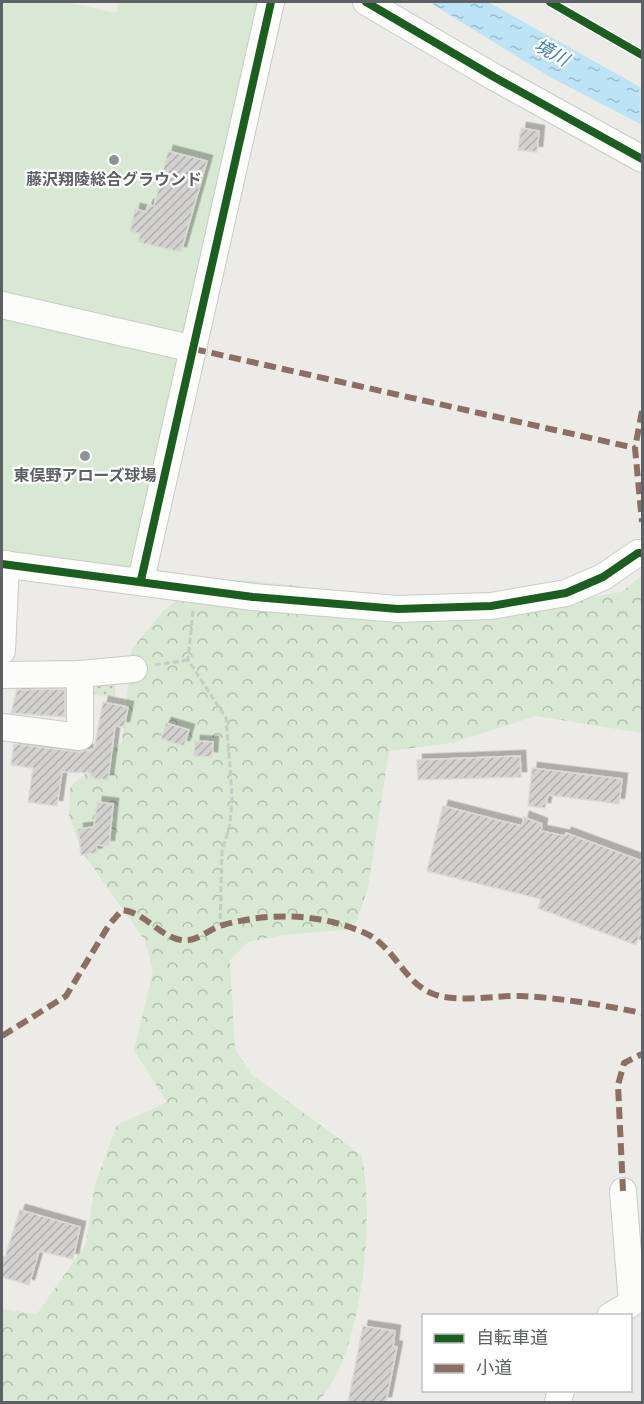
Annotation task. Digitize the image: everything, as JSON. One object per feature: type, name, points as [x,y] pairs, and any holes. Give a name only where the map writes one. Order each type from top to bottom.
[{"type":"street","points":[[141,580],[272,2]]},
{"type":"street","points":[[366,2],[494,77],[642,159]]},
{"type":"street","points":[[2,305],[194,348]]},
{"type":"street","points":[[2,651],[4,564],[141,580],[253,597],[398,609],[462,608],[566,593],[603,578],[638,553],[642,553]]},
{"type":"street","points":[[2,675],[80,674],[134,669]]},
{"type":"street","points":[[2,727],[80,737],[80,674]]},
{"type":"street","points":[[613,1314],[632,1303],[623,1191]]},
{"type":"path","points":[[196,588],[188,660],[226,718],[232,799],[230,824],[222,852],[220,926]]},
{"type":"path","points":[[134,669],[188,660]]},
{"type":"green space","name":"藤沢翔陵総合グラウンド","points":[[2,2],[66,2],[116,13],[119,2],[259,2],[182,340],[2,298]]},
{"type":"green space","name":"東俣野アローズ球場","points":[[2,306],[194,349],[141,580],[2,564]]},
{"type":"green space","points":[[642,576],[642,733],[536,716],[452,743],[389,751],[368,888],[357,921],[345,930],[282,935],[248,942],[230,960],[235,1049],[251,1074],[361,1155],[367,1212],[366,1248],[355,1321],[345,1355],[332,1382],[317,1402],[2,1402],[2,1309],[37,1314],[86,1244],[95,1184],[117,1125],[167,1102],[134,1050],[153,972],[145,941],[81,850],[69,815],[70,787],[122,742],[132,649],[164,610],[200,582],[246,580],[510,611],[621,592]]},
{"type":"green space","points":[[83,676],[116,676],[115,696],[83,695]]},
{"type":"water","name":"境川","points":[[429,2],[488,2],[642,88],[642,125],[550,77]]},
{"type":"building","points":[[521,128],[539,131],[537,152],[518,150]]},
{"type":"building","points":[[168,151],[207,161],[181,252],[138,242],[140,234],[130,231],[135,209],[146,212],[148,205],[154,206]]},
{"type":"building","points":[[65,689],[65,717],[11,713],[17,690]]},
{"type":"building","points":[[103,702],[128,707],[124,727],[115,726],[108,780],[91,778],[91,773],[62,772],[57,806],[28,802],[33,768],[11,765],[14,744],[78,752],[94,749]]},
{"type":"building","points":[[166,723],[189,730],[184,746],[161,739]]},
{"type":"building","points":[[195,741],[213,742],[212,757],[194,756]]},
{"type":"building","points":[[520,756],[521,777],[418,780],[417,760]]},
{"type":"building","points":[[532,768],[622,779],[619,804],[548,795],[545,808],[528,806]]},
{"type":"building","points":[[97,802],[113,804],[109,846],[96,845],[97,853],[81,855],[78,829],[94,827]]},
{"type":"building","points":[[443,806],[522,826],[524,817],[542,824],[541,831],[565,836],[566,833],[642,861],[642,927],[636,945],[538,908],[541,899],[427,871]]},
{"type":"building","points":[[20,1210],[80,1227],[73,1259],[39,1251],[29,1285],[2,1277],[2,1256],[5,1257]]},
{"type":"building","points":[[363,1326],[395,1331],[393,1346],[397,1347],[386,1402],[348,1402]]},
{"type":"marked path","points":[[194,349],[635,448]]},
{"type":"marked path","points":[[642,411],[635,448],[642,522]]},
{"type":"marked path","points":[[2,1036],[66,996],[109,925],[122,910],[138,915],[165,934],[181,940],[197,938],[223,925],[259,918],[294,917],[330,921],[348,926],[375,939],[384,946],[413,981],[431,993],[441,996],[463,999],[536,997],[582,1002],[642,1013]]},
{"type":"marked path","points":[[623,1191],[618,1085],[624,1063],[642,1054]]},
{"type":"cycle path","points":[[141,580],[271,2]]},
{"type":"cycle path","points":[[366,2],[494,77],[642,159]]},
{"type":"cycle path","points":[[550,2],[642,55]]},
{"type":"cycle path","points":[[2,564],[253,597],[398,609],[491,606],[566,593],[603,577],[638,553],[642,553]]},
{"type":"place","name":"藤沢翔陵総合グラウンド","points":[[114,160]]},
{"type":"place","name":"東俣野アローズ球場","points":[[85,456]]}]
